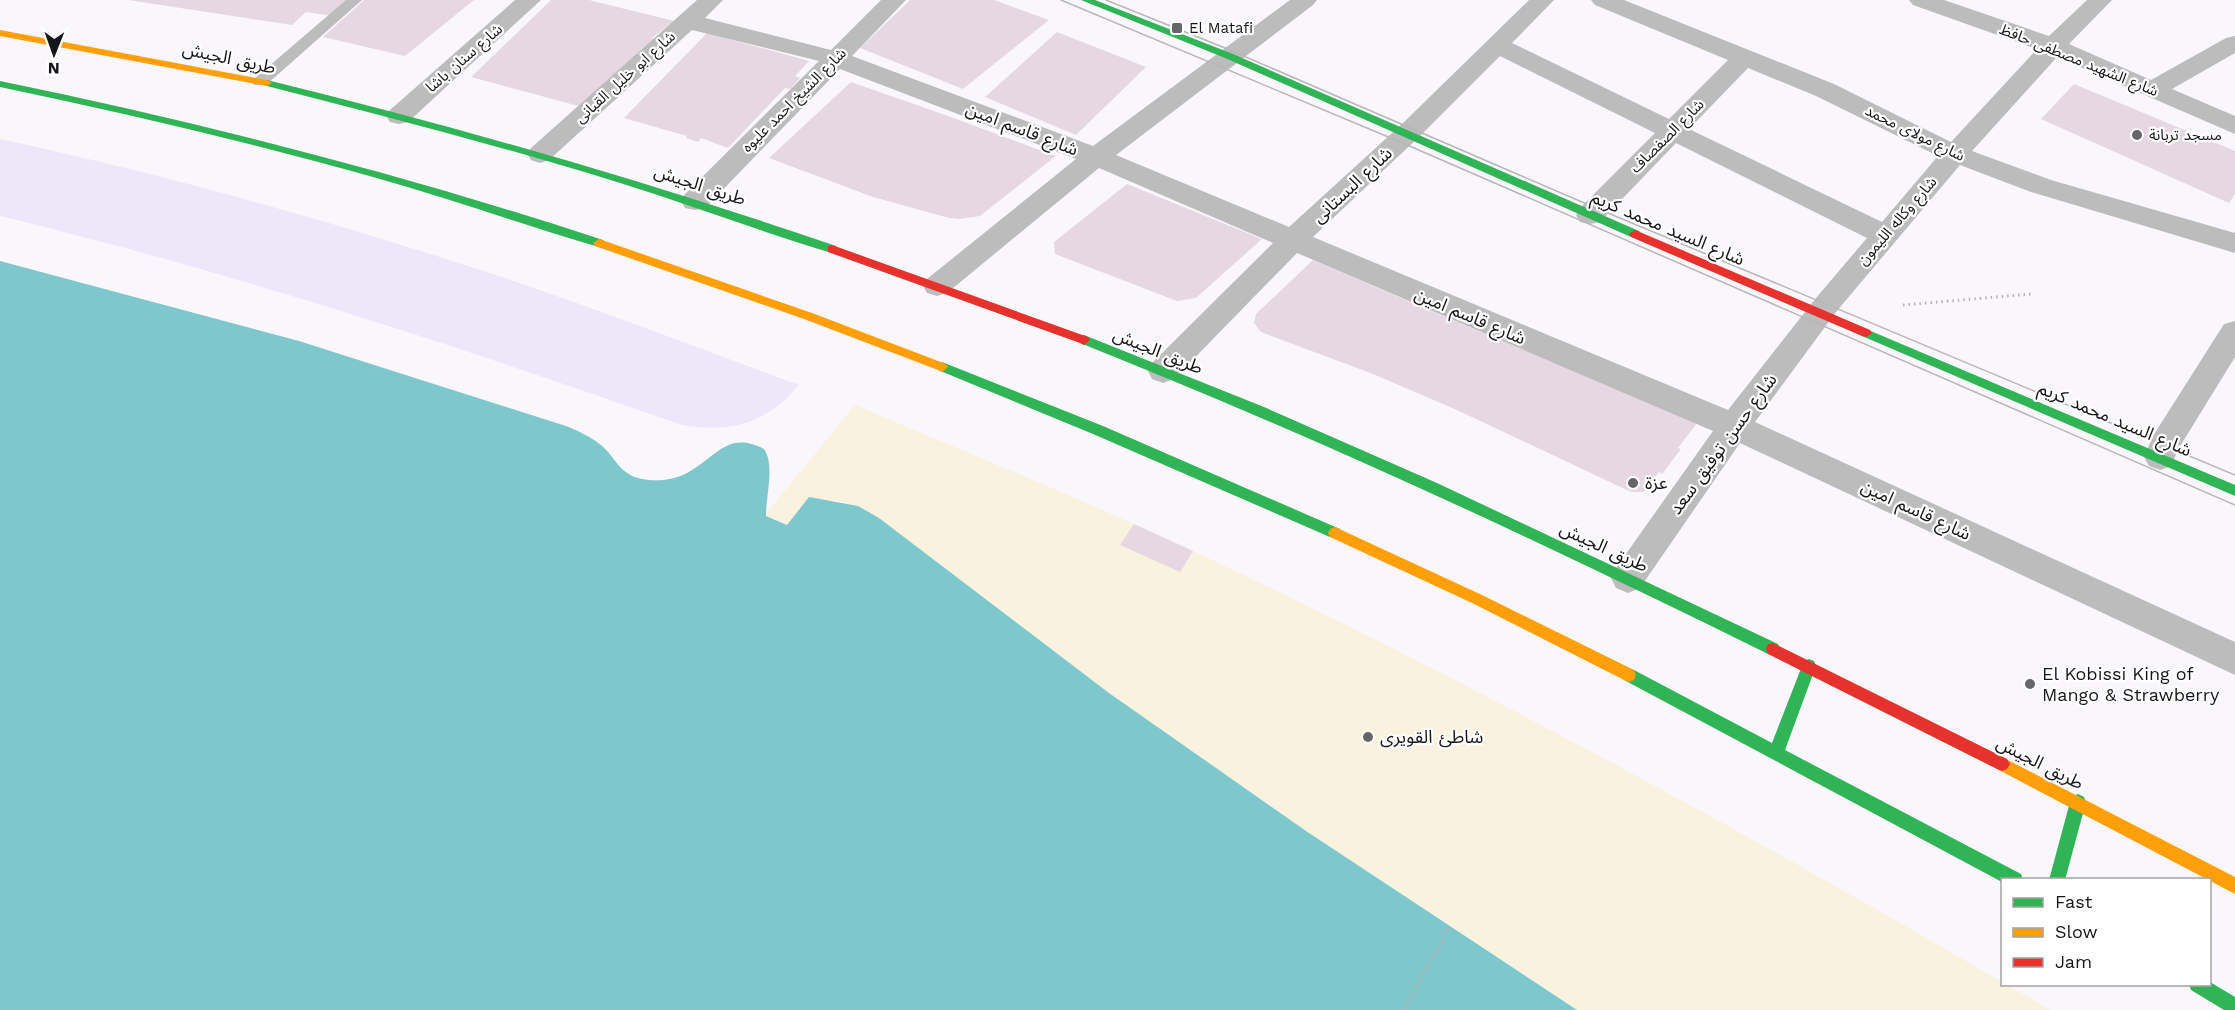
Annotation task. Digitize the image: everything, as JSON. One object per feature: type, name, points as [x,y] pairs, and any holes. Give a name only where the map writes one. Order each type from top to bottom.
[{"type":"main road","name":"شارع السيد محمد كريم","points":[[1086,0],[1229,56],[1590,215],[2235,491]]},
{"type":"main road","name":"طريق الجيش","points":[[0,33],[101,50],[260,82],[540,154],[695,201],[937,286],[1163,371],[1388,469],[1628,578],[1809,666],[2078,802],[2235,886]]},
{"type":"main road","points":[[0,84],[237,136],[430,189],[633,253],[873,340],[1037,405],[1201,474],[1376,552],[1567,644],[1777,750],[2013,878]]},
{"type":"main road","points":[[1777,750],[1809,666]]},
{"type":"main road","points":[[2057,878],[2078,802]]},
{"type":"main road","points":[[2201,986],[2235,1006]]},
{"type":"street","name":"شارع سنان باشا","points":[[399,116],[529,0]]},
{"type":"street","name":"شارع ابو خليل القبانى","points":[[540,154],[711,0]]},
{"type":"street","name":"شارع الشيخ احمد عليوه","points":[[695,201],[894,0]]},
{"type":"street","points":[[937,286],[1096,157],[1305,0]]},
{"type":"street","name":"شارع البستانى","points":[[1163,371],[1292,241],[1407,133],[1542,0]]},
{"type":"street","name":"شارع مولاى محمد","points":[[1603,0],[1825,90],[1955,154],[2041,186],[2235,243]]},
{"type":"street","name":"شارع الشهيد مصطفى حافظ","points":[[1921,0],[2053,46],[2235,126]]},
{"type":"street","name":"شارع وكاله الليمون","points":[[1820,312],[1955,154],[2053,46],[2100,0]]},
{"type":"street","name":"شارع قاسم امين","points":[[687,21],[835,58],[1096,157],[1734,426],[2235,659]]},
{"type":"street","points":[[2153,89],[2235,43]]},
{"type":"street","points":[[1497,45],[1885,236]]},
{"type":"street","name":"شارع الصفصاف","points":[[1590,215],[1745,57]]},
{"type":"street","name":"شارع حسن توفيق سعد","points":[[1628,578],[1734,426],[1820,312]]},
{"type":"street","points":[[2160,457],[2164,445],[2235,332]]},
{"type":"lane","points":[[260,82],[355,0]]},
{"type":"path","points":[[1842,285],[1899,306],[2031,294]]},
{"type":"path","points":[[1404,1010],[1450,926]]},
{"type":"shaded area","points":[[0,139],[160,177],[371,236],[566,299],[799,385],[774,409],[746,423],[716,428],[682,425],[344,312],[173,261],[0,216]]},
{"type":"sand","name":"شاطئ القويرى","points":[[855,405],[1193,551],[1399,652],[1703,812],[2001,981],[2001,986],[2009,986],[2051,1010],[1577,1010],[1306,831],[1109,693],[879,518],[858,506],[834,500],[787,525],[765,515]]},
{"type":"water","points":[[0,261],[299,341],[569,427],[597,442],[628,474],[642,479],[665,480],[682,475],[731,444],[751,444],[764,449],[769,463],[766,516],[787,525],[809,497],[858,506],[879,518],[1109,693],[1306,831],[1577,1010],[0,1010]]},
{"type":"building","points":[[128,0],[349,0],[333,16],[306,12],[292,25]]},
{"type":"building","points":[[364,0],[474,0],[405,56],[323,37]]},
{"type":"building","points":[[551,0],[589,0],[674,21],[652,38],[657,41],[645,51],[642,49],[582,107],[471,77]]},
{"type":"building","points":[[910,0],[994,0],[1049,20],[963,89],[860,48]]},
{"type":"building","points":[[1057,32],[1146,67],[1076,135],[985,97]]},
{"type":"building","points":[[707,33],[809,61],[795,76],[800,78],[790,89],[785,88],[728,148],[701,138],[698,142],[686,138],[687,136],[624,118]]},
{"type":"building","points":[[851,82],[1056,156],[980,216],[959,219],[873,197],[769,158]]},
{"type":"building","name":"مسجد تربانة","points":[[2074,84],[2235,151],[2235,194],[2229,203],[2041,119]]},
{"type":"building","points":[[1127,184],[1262,239],[1196,298],[1177,301],[1055,254],[1054,242]]},
{"type":"building","points":[[1313,260],[1697,423],[1662,474],[1659,472],[1643,492],[1631,492],[1457,410],[1373,374],[1261,332],[1254,323],[1256,314]]},
{"type":"building","points":[[1134,524],[1193,551],[1180,572],[1120,545]]},
{"type":"tram line","points":[[1061,0],[1398,141],[2235,505]]},
{"type":"tram line","points":[[1106,0],[1225,48],[1596,208],[2235,475]]},
{"type":"traffic: fast","points":[[1086,0],[1229,56],[1635,234]]},
{"type":"traffic: fast","points":[[267,83],[410,119],[552,159],[693,202],[832,249]]},
{"type":"traffic: fast","points":[[0,84],[152,117],[302,154],[451,196],[599,243]]},
{"type":"traffic: fast","points":[[1866,333],[2235,491]]},
{"type":"traffic: fast","points":[[1084,340],[1346,448],[1773,649]]},
{"type":"traffic: fast","points":[[942,367],[1098,430],[1335,533]]},
{"type":"traffic: fast","points":[[1777,750],[1809,666]]},
{"type":"traffic: fast","points":[[1629,675],[2011,878]]},
{"type":"traffic: fast","points":[[2058,878],[2078,802]]},
{"type":"traffic: fast","points":[[2200,986],[2235,1007]]},
{"type":"traffic: slow","points":[[0,33],[267,83]]},
{"type":"traffic: slow","points":[[599,243],[808,316],[942,367]]},
{"type":"traffic: slow","points":[[1335,533],[1477,599],[1629,675]]},
{"type":"traffic: slow","points":[[2002,764],[2235,886]]},
{"type":"traffic: jam","points":[[1635,234],[1866,333]]},
{"type":"traffic: jam","points":[[832,249],[1084,340]]},
{"type":"traffic: jam","points":[[1773,649],[2002,764]]},
{"type":"place","name":"El Matafi","points":[[1177,28]]},
{"type":"place","name":"مسجد تربانة","points":[[2137,135]]},
{"type":"place","name":"عزة","points":[[1633,483]]},
{"type":"place","name":"El Kobissi King of Mango & Strawberry","points":[[2030,684]]},
{"type":"place","name":"شاطئ القويرى","points":[[1368,737]]}]
